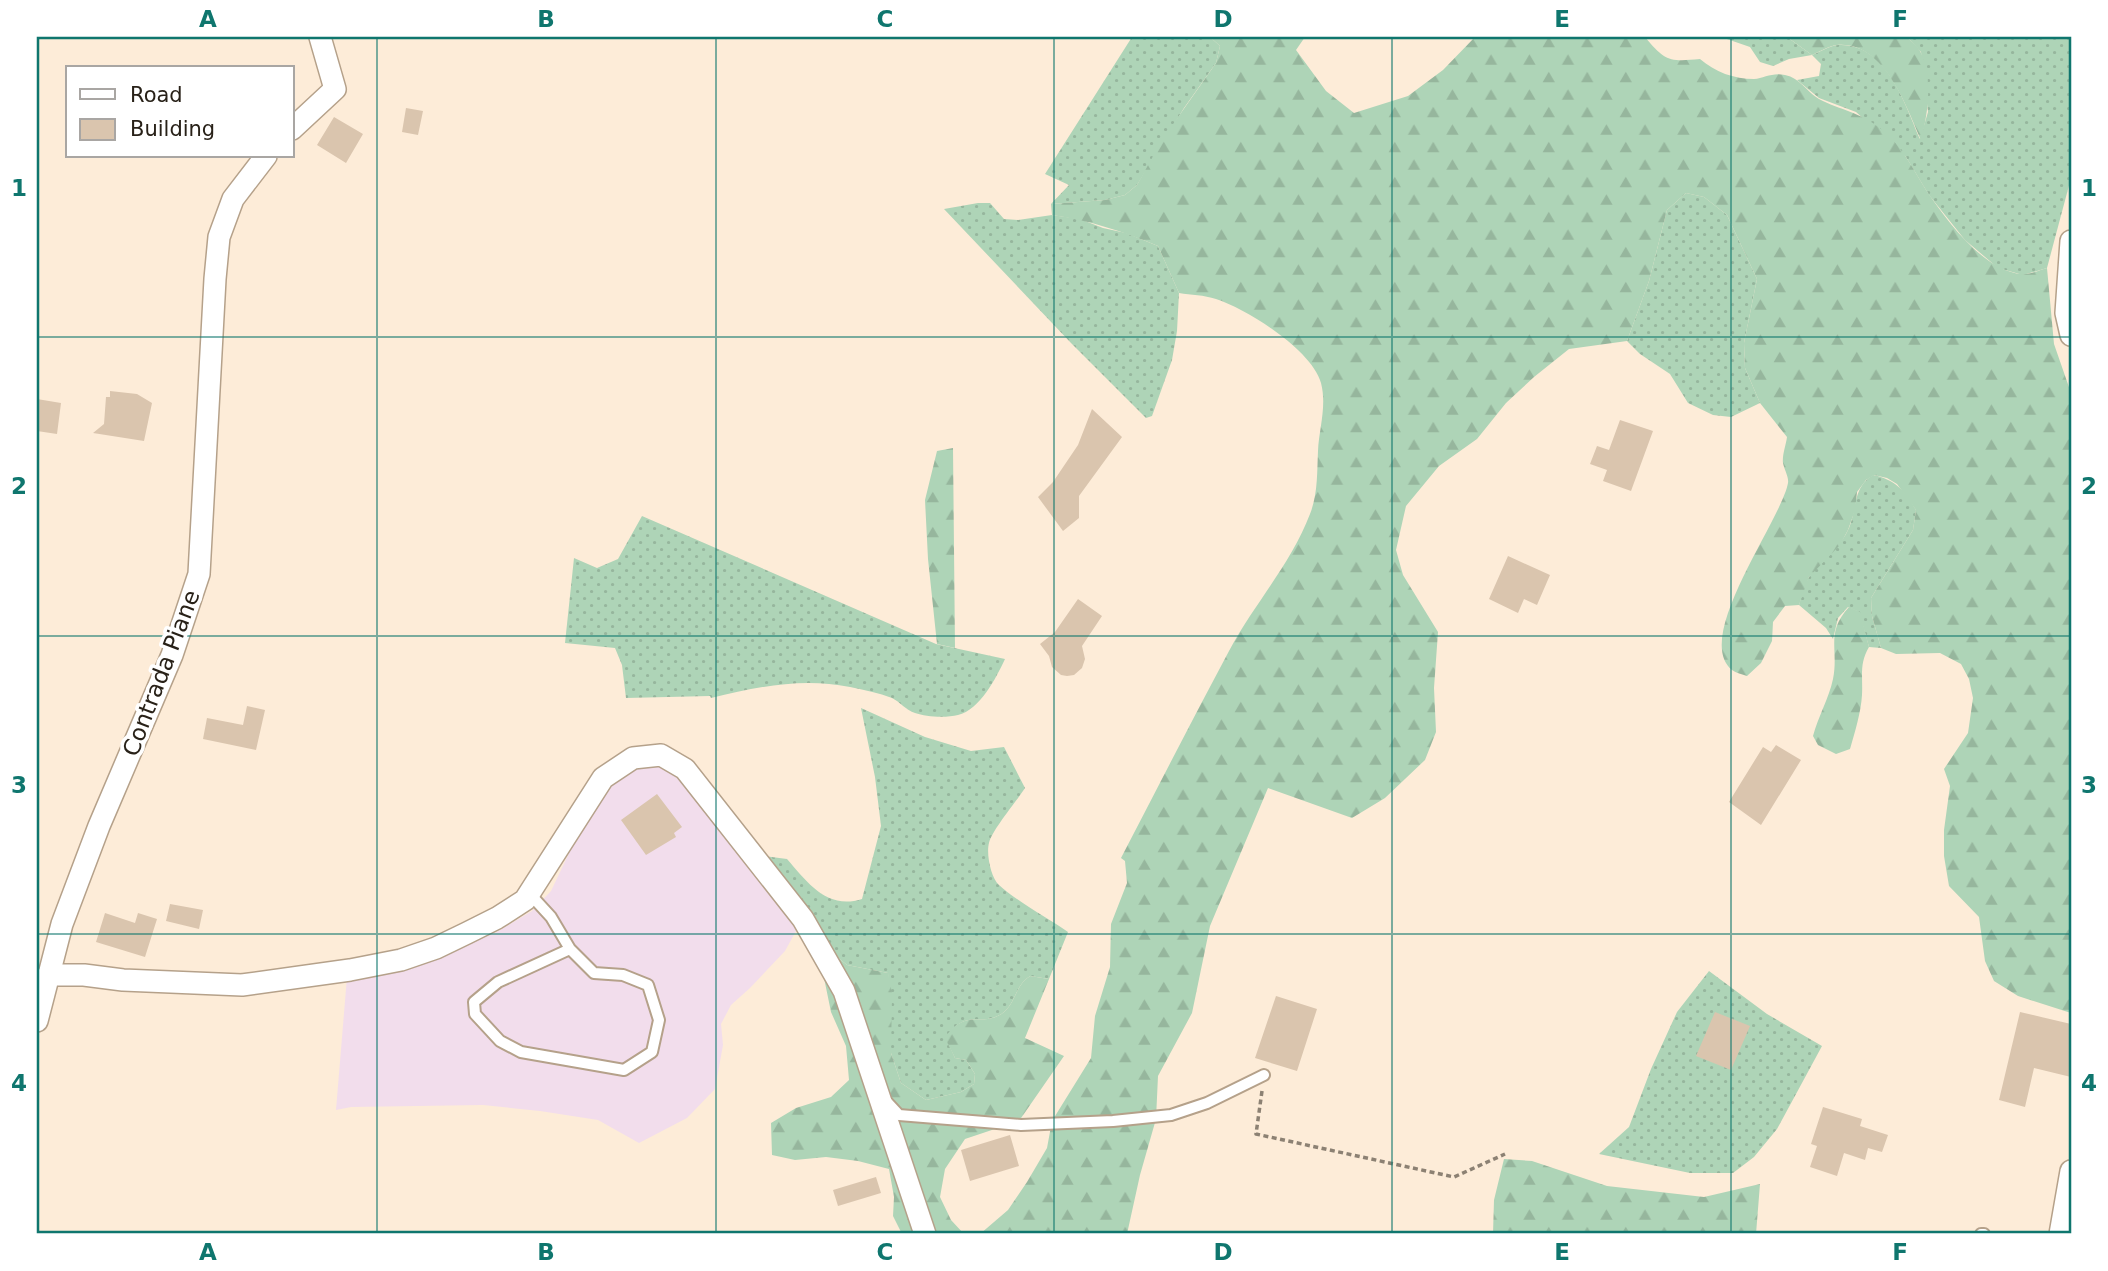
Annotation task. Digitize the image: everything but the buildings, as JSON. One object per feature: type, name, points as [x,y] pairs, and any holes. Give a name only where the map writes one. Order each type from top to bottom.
[{"type":"street","points":[[294,127],[335,89],[320,37]]},
{"type":"street","name":"Contrada Piane","points":[[37,1021],[62,924],[99,826],[172,655],[199,574],[219,237],[233,199],[264,158]]},
{"type":"street","points":[[2071,241],[2066,313],[2071,335]]},
{"type":"street","points":[[48,975],[242,985],[350,970],[401,960],[436,948],[497,918],[525,900],[603,778],[633,758],[661,755],[685,769],[803,919],[844,991],[874,1088],[925,1234]]},
{"type":"street","points":[[2060,1234],[2071,1171]]},
{"type":"lane","points":[[529,893],[551,917],[570,949],[594,973],[623,975],[648,985],[659,1020],[652,1052],[624,1070],[521,1052],[500,1041],[475,1014],[474,1002],[498,982],[570,949]]},
{"type":"lane","points":[[874,1088],[899,1115],[1034,1124],[1113,1121],[1171,1115],[1207,1103],[1264,1075]]},
{"type":"path","points":[[1264,1075],[1256,1134],[1454,1177],[1505,1154]]},
{"type":"shaded area","points":[[638,764],[660,766],[681,778],[795,919],[796,931],[785,951],[731,1005],[721,1024],[723,1045],[715,1089],[687,1118],[639,1143],[598,1120],[540,1111],[483,1105],[351,1107],[336,1110],[347,977],[445,953],[495,933],[532,911],[551,891],[581,828],[614,781]]},
{"type":"green space","points":[[1132,37],[1210,37],[1220,46],[1216,63],[1184,108],[1137,185],[1125,195],[1105,200],[1051,204],[1069,185],[1045,174]]},
{"type":"green space","points":[[1210,37],[1305,37],[1296,50],[1326,91],[1354,113],[1408,96],[1443,70],[1475,37],[1645,37],[1668,58],[1700,59],[1712,68],[1732,76],[1754,79],[1785,75],[1795,79],[1819,99],[1873,123],[1888,135],[1901,150],[1945,217],[1981,255],[2008,271],[2022,274],[2047,268],[2054,344],[2071,393],[2071,1013],[2018,996],[1994,981],[1985,961],[1979,917],[1949,886],[1944,856],[1944,830],[1950,786],[1944,769],[1968,733],[1973,698],[1969,679],[1961,664],[1940,653],[1896,654],[1881,648],[1872,616],[1871,598],[1913,530],[1916,510],[1897,484],[1874,475],[1866,480],[1857,492],[1855,510],[1840,545],[1809,577],[1799,605],[1785,606],[1773,622],[1772,641],[1761,663],[1747,676],[1732,670],[1723,654],[1723,633],[1730,607],[1782,501],[1788,483],[1783,460],[1787,437],[1760,403],[1745,368],[1744,343],[1757,279],[1727,215],[1704,197],[1686,193],[1667,210],[1649,281],[1627,341],[1569,349],[1506,403],[1477,439],[1439,466],[1406,506],[1396,550],[1403,575],[1438,632],[1434,688],[1436,732],[1425,760],[1385,798],[1352,818],[1268,788],[1210,926],[1192,1013],[1158,1076],[1156,1119],[1127,1234],[980,1234],[1008,1210],[1027,1182],[1047,1148],[1052,1121],[1091,1058],[1095,1016],[1110,967],[1111,924],[1127,883],[1125,861],[1121,858],[1229,651],[1293,550],[1314,499],[1323,392],[1315,370],[1305,357],[1277,332],[1229,304],[1179,293],[1158,246],[1106,227],[1052,215],[1051,204],[1105,200],[1125,195],[1137,185],[1162,140],[1216,63],[1220,46]]},
{"type":"green space","points":[[1721,37],[1787,37],[1812,55],[1789,59],[1773,66],[1760,62],[1750,47]]},
{"type":"green space","points":[[1787,37],[1907,37],[1920,51],[1927,74],[1926,119],[1921,140],[1891,78],[1868,53],[1837,45],[1812,55]]},
{"type":"green space","points":[[1907,37],[2071,37],[2071,178],[2047,268],[2023,275],[1998,268],[1965,240],[1929,195],[1906,157],[1856,112],[1819,98],[1797,80],[1819,76],[1821,64],[1812,55],[1838,45],[1855,47],[1869,54],[1881,64],[1900,93],[1920,139],[1928,112],[1921,52]]},
{"type":"green space","points":[[1686,193],[1704,197],[1727,215],[1757,279],[1744,343],[1745,368],[1760,403],[1731,417],[1713,415],[1688,403],[1670,374],[1640,354],[1627,341],[1649,281],[1667,210]]},
{"type":"green space","points":[[990,203],[1004,219],[1018,220],[1052,215],[1080,219],[1158,246],[1179,293],[1172,360],[1152,416],[1146,418],[944,209]]},
{"type":"green space","points":[[953,448],[955,648],[937,644],[925,500],[937,451]]},
{"type":"green space","points":[[1873,475],[1899,487],[1916,510],[1913,530],[1871,598],[1872,616],[1881,648],[1869,647],[1859,612],[1848,607],[1838,618],[1833,639],[1826,628],[1799,605],[1811,574],[1846,535],[1859,492]]},
{"type":"green space","points":[[642,516],[936,644],[1005,659],[980,700],[966,712],[948,717],[915,713],[892,698],[832,684],[797,683],[711,698],[626,698],[622,665],[615,648],[565,643],[574,558],[597,568],[618,559]]},
{"type":"green space","points":[[1849,607],[1860,612],[1869,647],[1863,665],[1860,708],[1850,749],[1836,754],[1818,745],[1813,736],[1833,679],[1837,625]]},
{"type":"green space","points":[[861,708],[925,737],[971,751],[1004,747],[1025,788],[991,837],[988,853],[992,872],[996,882],[1006,891],[1068,932],[1049,979],[1030,976],[1021,984],[1004,1012],[989,1019],[961,1023],[953,1028],[946,1038],[955,1058],[966,1060],[975,1074],[974,1084],[961,1092],[926,1100],[901,1083],[891,1053],[888,973],[847,965],[831,952],[764,856],[787,859],[811,885],[828,898],[838,901],[862,899],[881,826],[875,777]]},
{"type":"green space","points":[[831,952],[847,965],[888,973],[892,993],[891,1053],[901,1083],[926,1100],[961,1092],[974,1084],[975,1074],[966,1060],[955,1058],[945,1038],[953,1028],[967,1020],[989,1019],[1004,1012],[1021,984],[1030,976],[1049,979],[1025,1038],[1064,1056],[1019,1121],[965,1139],[945,1169],[940,1197],[951,1220],[964,1234],[902,1234],[893,1216],[894,1197],[889,1169],[826,1157],[795,1160],[772,1155],[771,1123],[796,1108],[831,1097],[849,1080],[846,1046],[831,1012],[823,973]]},
{"type":"green space","points":[[1709,971],[1767,1014],[1822,1046],[1777,1129],[1754,1157],[1733,1173],[1690,1173],[1599,1154],[1629,1127],[1677,1012]]},
{"type":"green space","points":[[1504,1159],[1532,1161],[1607,1186],[1704,1197],[1760,1184],[1756,1234],[1493,1234],[1494,1200]]}]
